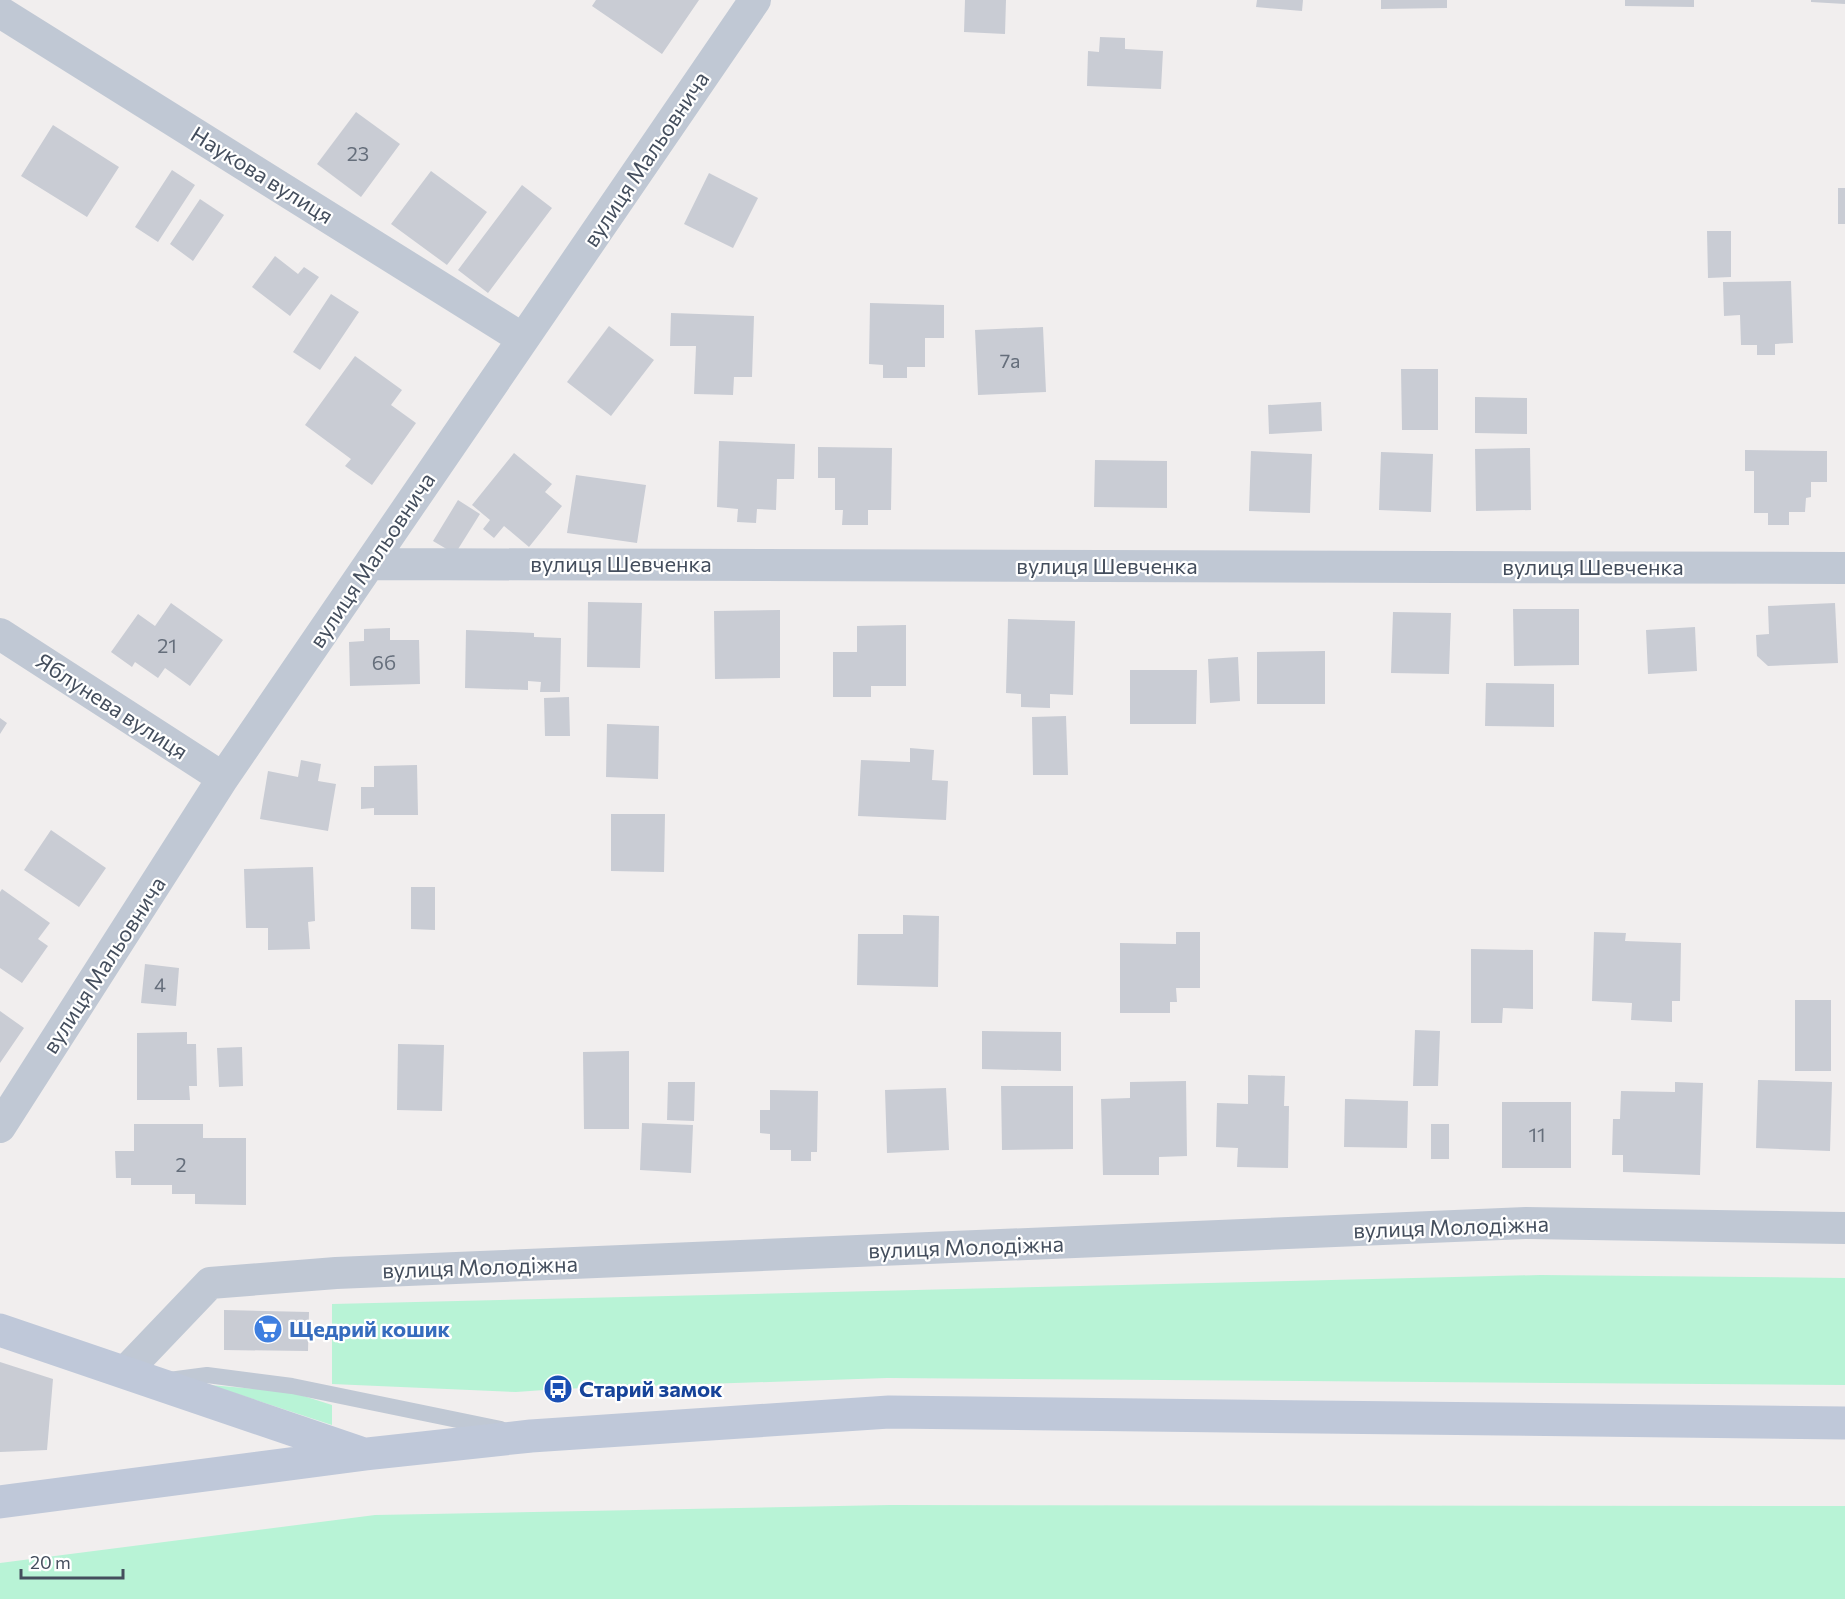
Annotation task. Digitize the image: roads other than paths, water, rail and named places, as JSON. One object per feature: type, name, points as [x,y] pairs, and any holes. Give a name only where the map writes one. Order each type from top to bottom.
[{"type":"main road","points":[[0,1330],[366,1454]]},
{"type":"main road","points":[[0,1502],[366,1454],[531,1436],[889,1413],[1845,1423]]},
{"type":"street","name":"вулиця Мальовнича","points":[[0,1127],[223,778],[755,0]]},
{"type":"street","name":"Наукова вулиця","points":[[0,12],[524,339]]},
{"type":"street","name":"вулиця Шевченка","points":[[370,564],[1845,568]]},
{"type":"street","name":"Яблунева вулиця","points":[[0,634],[223,778]]},
{"type":"street","name":"вулиця Молодіжна","points":[[139,1377],[210,1283],[348,1273],[1526,1223],[1845,1228]]},
{"type":"lane","points":[[139,1377],[207,1375],[292,1386],[531,1436]]},
{"type":"place","name":"Щедрий кошик","points":[[268,1329]]},
{"type":"place","name":"Старий замок","points":[[558,1389]]}]
